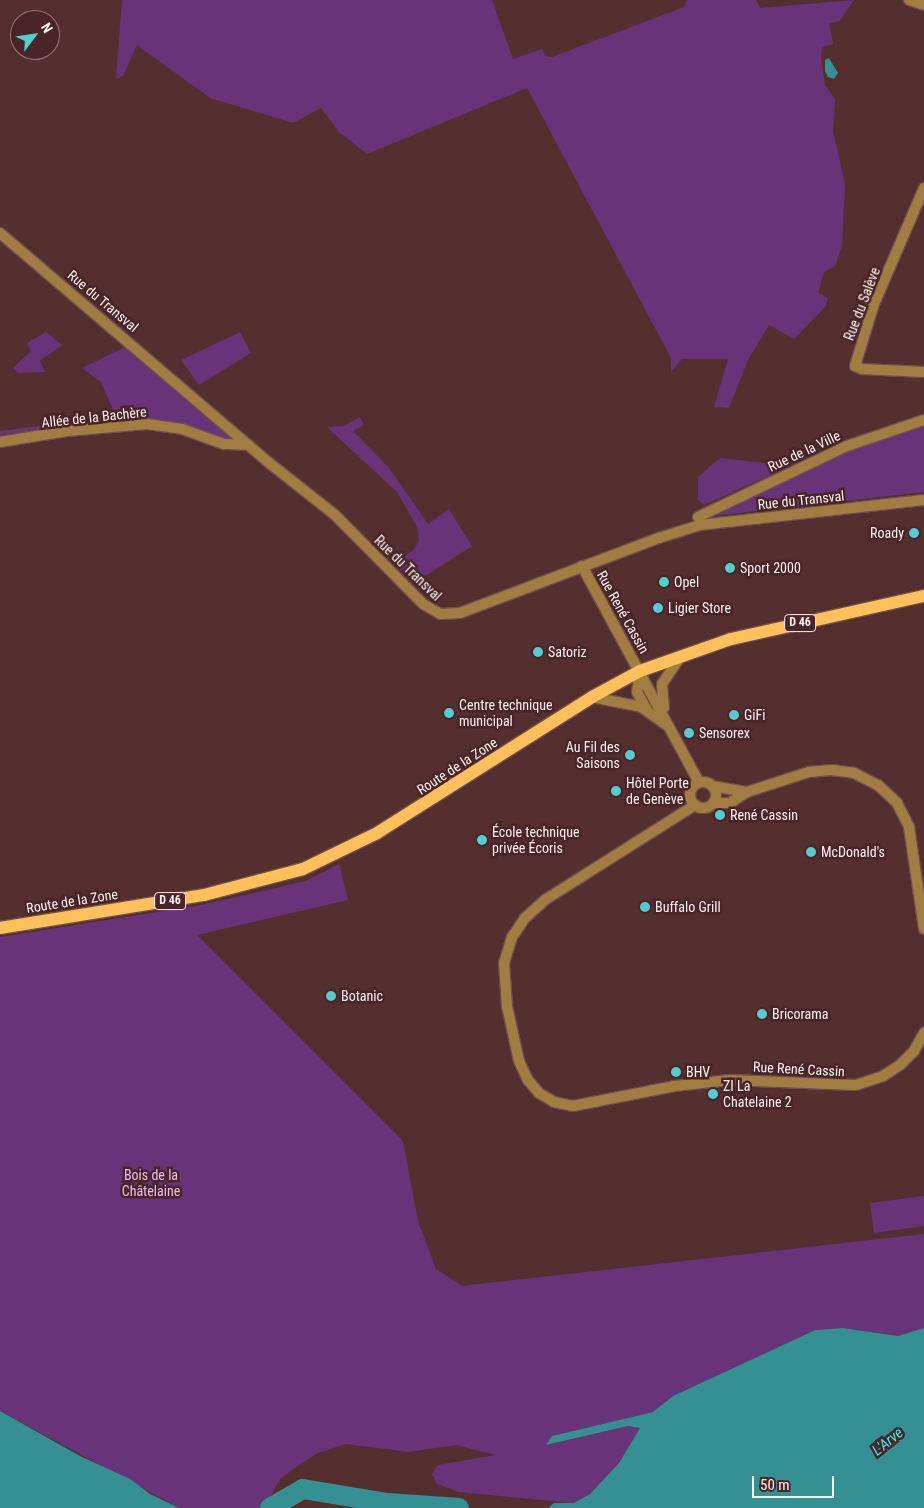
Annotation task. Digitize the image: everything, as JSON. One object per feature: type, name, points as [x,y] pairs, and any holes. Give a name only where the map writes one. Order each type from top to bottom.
[{"type":"main road","name":"Route de la Zone","points":[[0,928],[204,895],[271,880],[318,864],[412,812],[592,697],[640,671],[731,639],[922,595]]},
{"type":"street","points":[[909,0],[924,5]]},
{"type":"street","name":"Rue du Salève","points":[[924,188],[874,304],[855,367],[924,372]]},
{"type":"street","name":"Rue du Transval","points":[[0,233],[248,445],[335,515],[423,604],[435,613],[460,613],[582,566],[700,525],[924,500]]},
{"type":"street","name":"Rue de la Ville","points":[[698,517],[847,446],[923,421]]},
{"type":"street","name":"Allée de la Bachère","points":[[0,442],[66,431],[147,424],[176,428],[224,444],[248,445]]},
{"type":"street","name":"Rue René Cassin","points":[[582,566],[699,782],[747,792]]},
{"type":"street","name":"Rue René Cassin","points":[[670,726],[662,684],[682,655]]},
{"type":"street","name":"Rue René Cassin","points":[[640,671],[638,692],[647,710]]},
{"type":"street","name":"Rue René Cassin","points":[[592,697],[628,703],[647,710],[670,726]]},
{"type":"street","name":"Rue René Cassin","points":[[924,929],[909,826],[900,808],[883,788],[861,775],[826,770],[747,792],[730,803],[713,803],[705,808],[695,805],[545,900],[525,918],[512,937],[504,963],[507,1006],[519,1061],[528,1080],[539,1093],[554,1102],[573,1106],[674,1086],[730,1080],[856,1085],[883,1076],[900,1065],[914,1051],[924,1033]]},
{"type":"street","points":[[695,805],[690,793],[699,782]]},
{"type":"street","points":[[712,786],[716,794],[713,803]]},
{"type":"green space","points":[[122,0],[492,0],[513,59],[542,49],[545,56],[552,57],[684,7],[687,0],[756,0],[760,8],[854,0],[839,22],[829,23],[833,44],[822,47],[821,59],[825,85],[835,99],[833,131],[845,184],[842,246],[835,266],[824,272],[818,293],[828,298],[825,307],[794,339],[769,325],[748,360],[729,408],[714,407],[728,359],[682,359],[671,372],[671,358],[527,88],[367,154],[339,132],[321,108],[293,123],[210,98],[137,45],[123,76],[116,79]]},
{"type":"green space","points":[[46,332],[62,345],[40,361],[45,372],[18,373],[13,368],[31,351],[27,343]]},
{"type":"green space","points":[[240,332],[251,353],[199,385],[181,360]]},
{"type":"green space","points":[[125,347],[232,436],[227,441],[168,421],[141,418],[118,421],[101,382],[82,368]]},
{"type":"green space","points":[[360,417],[364,425],[353,431],[389,468],[428,524],[449,509],[472,546],[413,584],[395,565],[413,550],[419,541],[417,527],[397,492],[327,427],[344,426]]},
{"type":"green space","points":[[63,423],[63,428],[0,435],[0,431]]},
{"type":"green space","points":[[924,425],[924,492],[712,516],[849,451]]},
{"type":"green space","points":[[720,458],[791,466],[704,505],[698,500],[698,477]]},
{"type":"green space","name":"Bois de la Châtelaine","points":[[339,864],[348,900],[197,935],[403,1141],[418,1221],[436,1269],[462,1286],[924,1234],[924,1328],[898,1336],[842,1328],[815,1330],[673,1396],[653,1412],[553,1436],[546,1445],[628,1426],[641,1428],[619,1463],[590,1494],[574,1503],[459,1492],[437,1484],[432,1474],[438,1465],[496,1455],[456,1445],[409,1452],[346,1444],[318,1453],[299,1465],[280,1479],[266,1504],[259,1508],[179,1508],[0,1411],[0,937],[201,905],[306,881]]},
{"type":"green space","points":[[924,1196],[924,1226],[874,1233],[870,1203]]},
{"type":"water","points":[[829,58],[838,73],[834,79],[828,77],[825,71],[825,60]]},
{"type":"water","points":[[842,1328],[898,1336],[924,1328],[924,1508],[548,1508],[554,1503],[574,1503],[590,1494],[619,1463],[640,1428],[628,1426],[546,1445],[552,1436],[653,1412],[673,1396],[815,1330]]},
{"type":"water","points":[[0,1411],[80,1456],[130,1479],[150,1494],[179,1508],[0,1508]]},
{"type":"waterway","name":"L'Arve","points":[[270,1508],[303,1489],[388,1503],[459,1508]]},
{"type":"place","name":"Roady","points":[[914,533]]},
{"type":"place","name":"Sport 2000","points":[[730,568]]},
{"type":"place","name":"Opel","points":[[664,582]]},
{"type":"place","name":"Ligier Store","points":[[658,608]]},
{"type":"place","name":"Satoriz","points":[[538,652]]},
{"type":"place","name":"Centre technique municipal","points":[[449,713]]},
{"type":"place","name":"GiFi","points":[[734,715]]},
{"type":"place","name":"Sensorex","points":[[689,733]]},
{"type":"place","name":"Au Fil des Saisons","points":[[630,755]]},
{"type":"place","name":"Hôtel Porte de Genève","points":[[616,791]]},
{"type":"place","name":"René Cassin","points":[[720,815]]},
{"type":"place","name":"École technique privée Écoris","points":[[482,840]]},
{"type":"place","name":"McDonald's","points":[[811,852]]},
{"type":"place","name":"Buffalo Grill","points":[[645,907]]},
{"type":"place","name":"Botanic","points":[[331,996]]},
{"type":"place","name":"Bricorama","points":[[762,1014]]},
{"type":"place","name":"BHV","points":[[676,1072]]},
{"type":"place","name":"ZI La Chatelaine 2","points":[[713,1094]]}]
